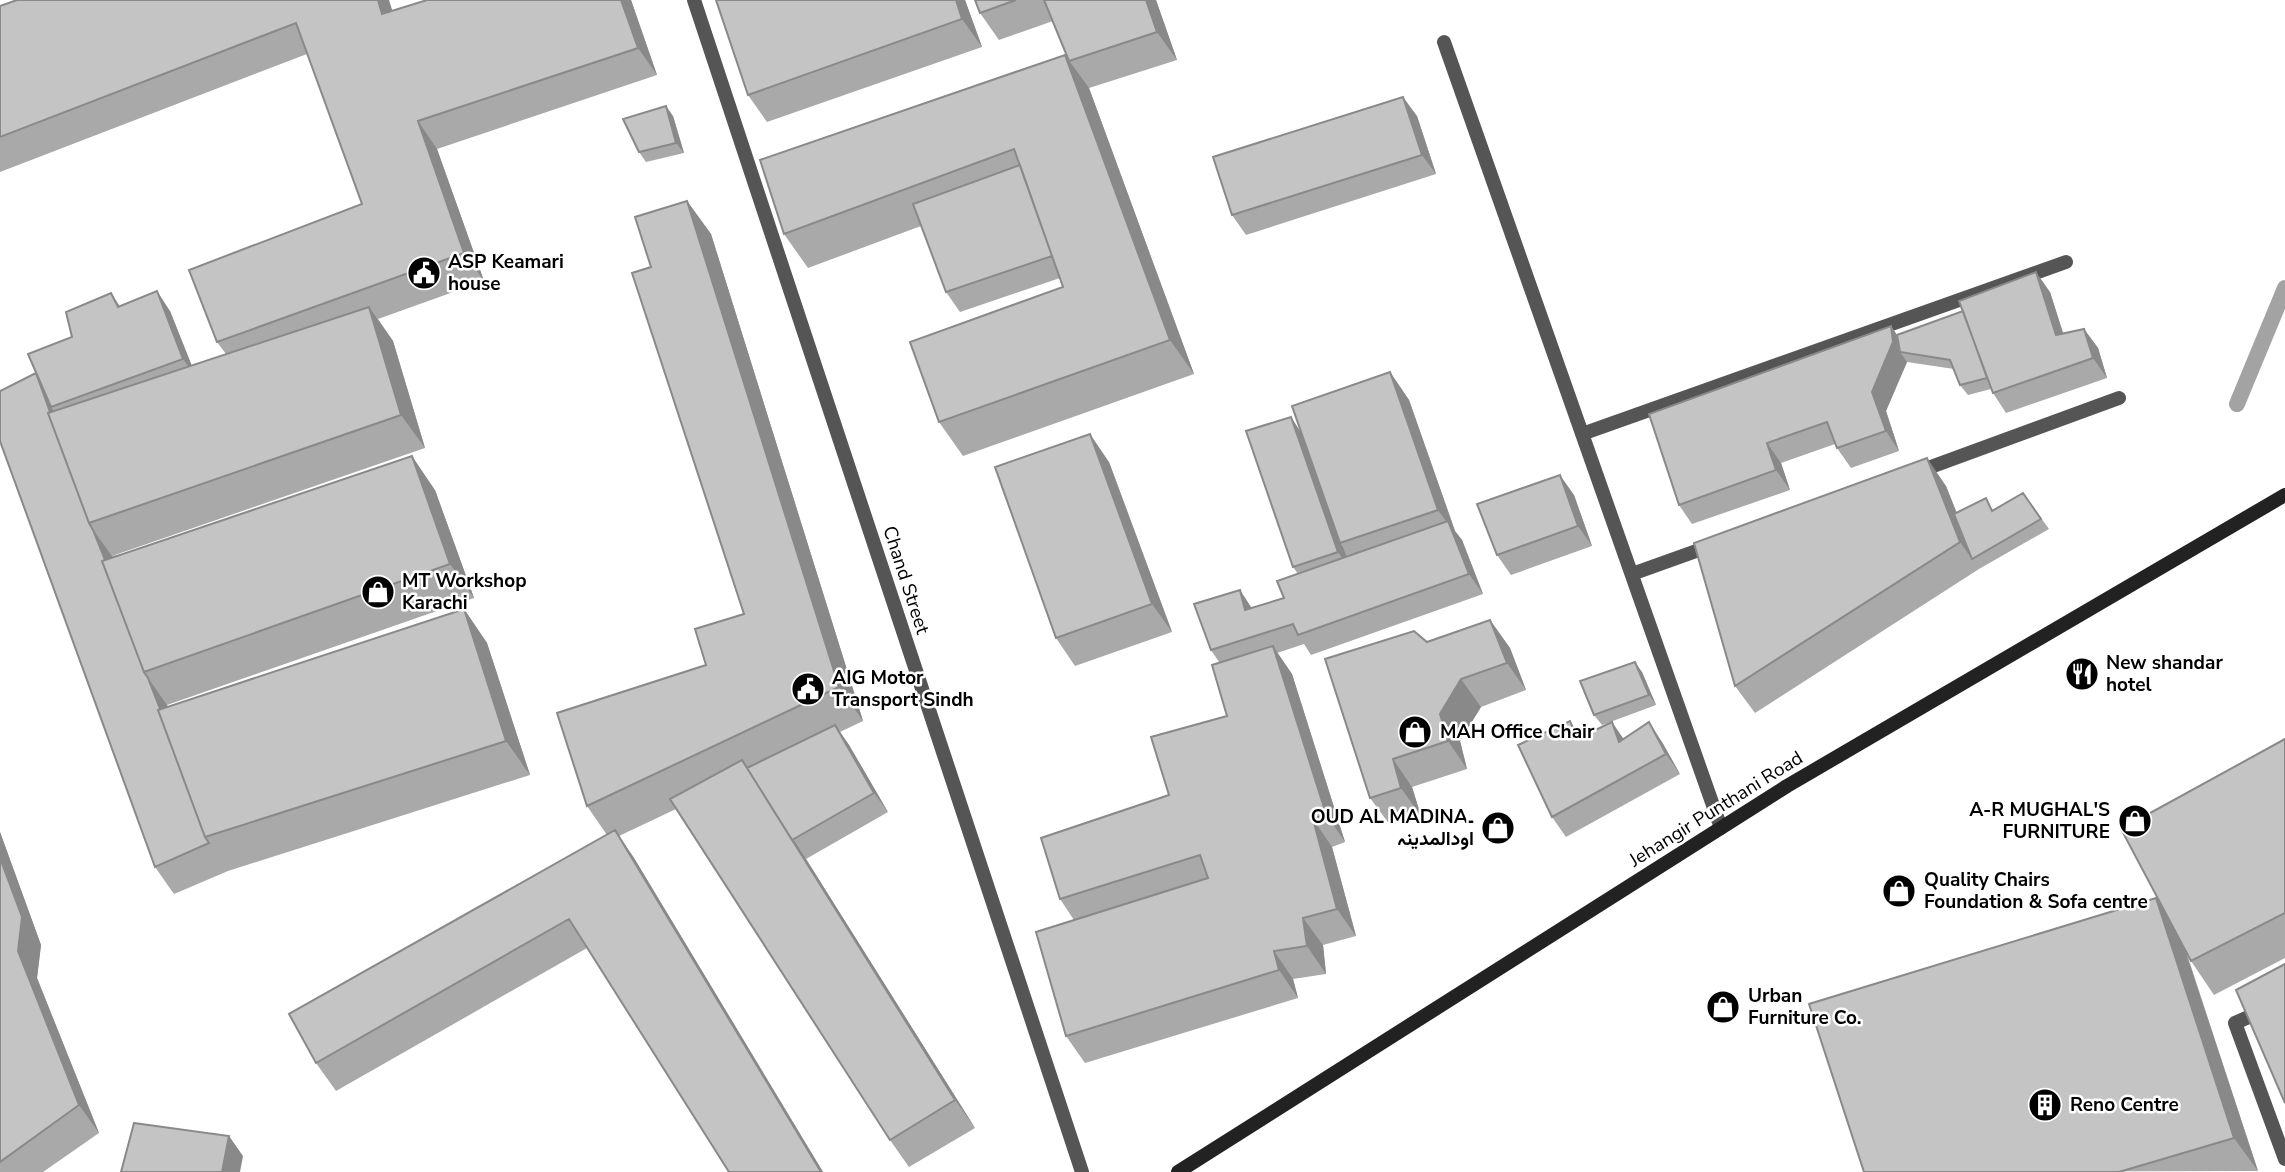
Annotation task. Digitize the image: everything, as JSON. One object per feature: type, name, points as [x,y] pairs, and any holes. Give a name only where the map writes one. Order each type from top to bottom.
[{"type":"street","name":"Chand Street","points":[[694,0],[1083,1172]]},
{"type":"street","points":[[1444,42],[1721,828]]},
{"type":"street","points":[[1582,434],[2066,262]]},
{"type":"street","points":[[1908,475],[2119,398]]},
{"type":"street","name":"Jehangir Punthani Road","points":[[1178,1172],[1787,786],[2285,495]]},
{"type":"street","points":[[1632,575],[1724,541]]},
{"type":"street","points":[[2285,1001],[2235,1023],[2285,1158]]},
{"type":"building","points":[[17,0],[378,0],[382,14],[427,0],[621,0],[638,48],[418,121],[464,253],[217,342],[189,270],[362,204],[296,23],[0,137],[0,6]]},
{"type":"building","points":[[716,0],[956,0],[962,19],[748,95]]},
{"type":"building","points":[[975,0],[1016,0],[980,13]]},
{"type":"building","points":[[1044,0],[1146,0],[1157,32],[1069,61]]},
{"type":"building","points":[[1065,55],[1170,340],[939,422],[910,342],[1063,287],[1014,149],[784,234],[760,160]]},
{"type":"building","points":[[1403,97],[1422,155],[1232,215],[1213,157]]},
{"type":"building","points":[[666,106],[676,143],[639,152],[623,119]]},
{"type":"building","points":[[1020,165],[1052,256],[946,292],[913,204]]},
{"type":"building","points":[[687,201],[839,687],[587,806],[557,713],[706,665],[695,629],[744,614],[632,273],[651,267],[635,217]]},
{"type":"building","points":[[2036,272],[2056,335],[2084,329],[2093,358],[1993,393],[1959,301]]},
{"type":"building","points":[[157,291],[183,359],[51,407],[28,354],[72,337],[66,312],[111,293],[118,307]]},
{"type":"building","points":[[369,307],[401,415],[89,523],[48,413]]},
{"type":"building","points":[[1963,311],[1987,378],[1960,385],[1950,360],[1900,352],[1897,335]]},
{"type":"building","points":[[1891,326],[1893,342],[1872,392],[1886,431],[1837,448],[1827,422],[1767,443],[1776,470],[1679,505],[1649,414]]},
{"type":"building","points":[[1390,372],[1438,510],[1340,543],[1292,406]]},
{"type":"building","points":[[36,373],[50,412],[48,413],[105,560],[102,561],[209,843],[155,867],[0,441],[0,391]]},
{"type":"building","points":[[1291,417],[1338,552],[1293,567],[1246,431]]},
{"type":"building","points":[[1090,434],[1152,604],[1056,638],[995,467]]},
{"type":"building","points":[[412,456],[450,564],[144,672],[102,561]]},
{"type":"building","points":[[1927,458],[1960,542],[1735,686],[1694,543]]},
{"type":"building","points":[[1560,475],[1578,526],[1497,555],[1477,504]]},
{"type":"building","points":[[2023,493],[2041,519],[1972,559],[1954,514],[1986,498],[1992,511]]},
{"type":"building","points":[[1448,521],[1469,574],[1298,635],[1293,624],[1211,650],[1194,604],[1240,590],[1245,610],[1284,598],[1277,581]]},
{"type":"building","points":[[464,609],[506,741],[205,837],[158,710]]},
{"type":"building","points":[[1490,620],[1507,663],[1461,679],[1440,714],[1448,741],[1393,759],[1401,788],[1370,798],[1325,659],[1414,631],[1427,642]]},
{"type":"building","points":[[1273,646],[1326,814],[1313,819],[1337,909],[1303,918],[1307,946],[1274,951],[1279,970],[1066,1036],[1036,932],[1208,878],[1200,855],[1060,899],[1041,838],[1169,795],[1151,737],[1227,716],[1212,665]]},
{"type":"building","points":[[1635,662],[1649,695],[1594,715],[1580,681]]},
{"type":"building","points":[[1570,721],[1577,739],[1612,722],[1619,742],[1649,722],[1666,754],[1552,817],[1518,745]]},
{"type":"building","points":[[835,725],[874,793],[792,840],[747,768]]},
{"type":"building","points":[[2285,739],[2285,913],[2191,961],[2121,829]]},
{"type":"building","points":[[742,760],[955,1100],[890,1140],[670,799]]},
{"type":"building","points":[[615,830],[821,1172],[729,1172],[569,919],[316,1063],[289,1014]]},
{"type":"building","points":[[0,858],[22,917],[18,951],[79,1105],[0,1162]]},
{"type":"building","name":"Reno Centre","points":[[2156,898],[2234,1138],[2119,1172],[1864,1172],[1809,1004]]},
{"type":"building","points":[[2285,964],[2285,1103],[2236,990]]},
{"type":"building","points":[[134,1123],[229,1136],[222,1172],[121,1172]]},
{"type":"waterway","points":[[2237,404],[2285,288]]},
{"type":"place","name":"ASP Keamari house","points":[[424,273]]},
{"type":"place","name":"MT Workshop Karachi","points":[[378,592]]},
{"type":"place","name":"New shandar hotel","points":[[2082,674]]},
{"type":"place","name":"AIG Motor Transport Sindh","points":[[808,689]]},
{"type":"place","name":"MAH Office Chair","points":[[1415,732]]},
{"type":"place","name":"A-R MUGHAL'S FURNITURE","points":[[2135,821]]},
{"type":"place","name":"OUD AL MADINA۔ اودالمدینہ","points":[[1498,828]]},
{"type":"place","name":"Quality Chairs Foundation & Sofa centre","points":[[1899,891]]},
{"type":"place","name":"Urban Furniture Co.","points":[[1723,1007]]},
{"type":"place","name":"Reno Centre","points":[[2045,1105]]}]
